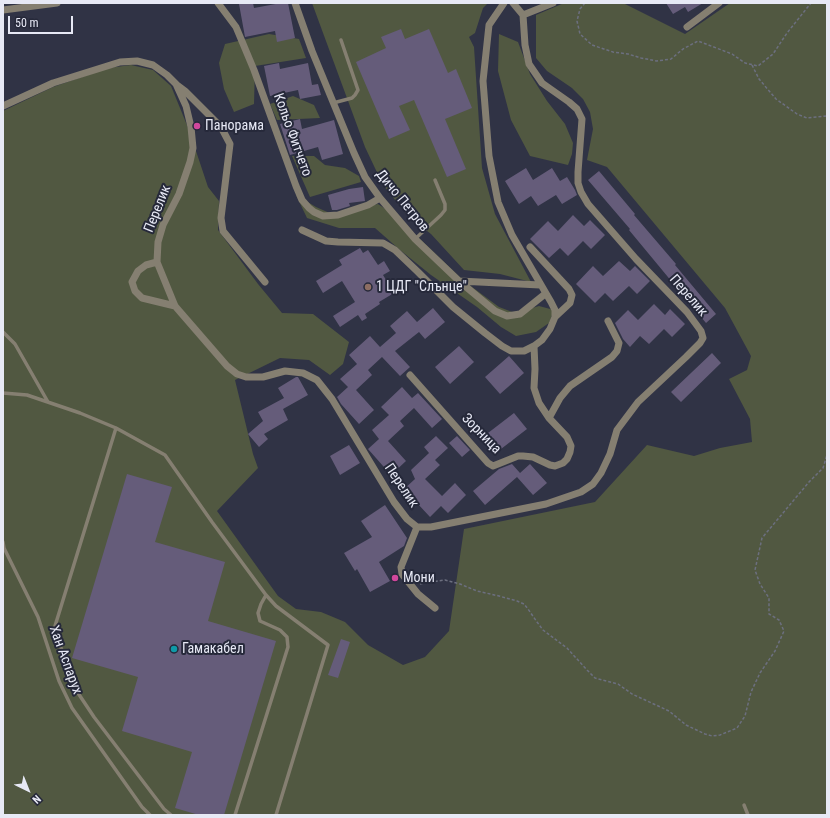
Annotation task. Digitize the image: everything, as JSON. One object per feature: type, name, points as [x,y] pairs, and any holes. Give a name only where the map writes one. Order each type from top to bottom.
[{"type":"street","points":[[3,10],[57,3]]},
{"type":"street","name":"Кольо Фитчето","points":[[218,3],[236,27],[254,70],[302,200],[314,212],[323,216],[338,215],[368,205],[380,198]]},
{"type":"street","name":"Дичо Петров","points":[[295,3],[333,103],[365,176],[380,198],[415,239],[459,281],[495,311],[507,316],[520,314],[545,294]]},
{"type":"street","points":[[504,3],[488,25],[483,81],[489,156],[498,202],[512,235],[551,302],[555,317]]},
{"type":"street","points":[[512,3],[523,15],[553,3]]},
{"type":"street","points":[[687,27],[719,3]]},
{"type":"street","name":"Перелик","points":[[3,106],[53,83],[120,62],[137,61],[153,65],[167,75],[176,84],[186,106],[192,127],[193,148],[190,162],[179,194],[162,225],[158,242],[157,262],[175,306],[227,366],[237,374],[246,377],[263,377],[285,372],[302,373],[317,380],[332,399],[394,502],[407,519],[416,527],[431,527],[546,504],[581,492],[593,484],[601,473],[610,454],[617,430],[638,402],[691,352],[703,338],[701,331],[687,312],[588,204],[581,192],[578,183],[578,172],[582,119],[577,109],[542,83],[529,64],[525,45],[523,15]]},
{"type":"street","points":[[176,84],[186,91],[221,128],[230,144],[221,218],[223,231],[265,282]]},
{"type":"street","points":[[302,230],[326,241],[383,243],[395,250],[453,307],[485,334],[512,351],[524,351],[542,340],[550,329],[555,317],[570,302],[572,295],[569,289],[530,247]]},
{"type":"street","points":[[157,262],[146,265],[138,271],[132,282],[135,291],[142,298],[175,306]]},
{"type":"street","points":[[459,281],[540,285]]},
{"type":"street","points":[[549,418],[560,398],[570,386],[612,357],[617,351],[619,343],[608,321]]},
{"type":"street","name":"Зорница","points":[[410,375],[488,463],[493,466],[518,456],[523,456],[533,457],[555,466],[567,459],[571,446],[567,437],[549,418],[538,403],[534,388],[534,346]]},
{"type":"street","points":[[416,527],[401,567],[402,574],[418,594],[436,608]]},
{"type":"lane","points":[[333,103],[352,98],[358,90],[341,40]]},
{"type":"lane","points":[[415,239],[445,210],[445,204],[435,180]]},
{"type":"lane","points":[[3,332],[15,344],[48,402]]},
{"type":"lane","points":[[3,393],[28,395],[80,413],[116,428],[164,455],[266,595],[276,606],[328,645],[276,815]]},
{"type":"lane","points":[[116,428],[55,626],[57,637],[78,693],[94,717],[164,809],[171,815]]},
{"type":"lane","name":"Хан Аспарух","points":[[3,542],[4,548],[38,617],[59,681],[72,708],[150,815]]},
{"type":"lane","points":[[235,815],[288,647],[287,637],[280,630],[260,621],[258,613],[266,595]]},
{"type":"lane","points":[[744,805],[748,815]]},
{"type":"path","points":[[585,3],[580,9],[577,21],[580,34],[592,45],[613,52],[657,61],[671,58],[683,49],[698,41],[732,54],[746,63],[758,66],[773,54],[787,33],[811,3]]},
{"type":"path","points":[[752,64],[759,79],[776,99],[797,114],[808,118],[827,116]]},
{"type":"path","points":[[412,587],[424,583],[444,580],[524,604],[543,630],[567,648],[595,678],[618,684],[632,694],[669,711],[686,725],[705,734],[712,736],[720,735],[737,728],[745,716],[751,692],[760,674],[775,651],[784,631],[778,620],[769,614],[768,598],[760,584],[756,570],[762,538],[809,482],[823,468],[827,455]]},
{"type":"green space","points":[[312,3],[488,3],[483,8],[475,33],[469,37],[474,47],[482,168],[495,214],[531,282],[500,274],[464,270],[431,234],[409,217],[383,185],[365,147]]},
{"type":"green space","points":[[564,3],[623,3],[685,34],[730,3],[827,3],[827,815],[3,815],[3,111],[53,87],[108,68],[131,65],[153,70],[171,86],[189,130],[208,187],[219,201],[218,230],[258,284],[282,313],[313,314],[349,342],[343,364],[330,375],[309,360],[280,358],[235,380],[253,454],[258,468],[217,511],[278,596],[296,609],[321,612],[345,622],[368,645],[403,665],[425,657],[449,631],[464,529],[595,502],[647,445],[694,456],[720,448],[752,442],[750,419],[729,379],[747,370],[751,356],[725,308],[607,167],[587,160],[593,129],[590,112],[583,99],[572,88],[547,71],[536,58],[536,15]]},
{"type":"green space","points":[[269,34],[299,39],[306,58],[255,66],[254,104],[234,112],[224,89],[219,63],[225,44]]},
{"type":"green space","points":[[499,34],[518,42],[530,74],[547,101],[565,124],[573,143],[572,154],[568,165],[530,156],[511,120],[498,71]]},
{"type":"green space","points":[[293,96],[314,105],[320,118],[277,120],[270,104]]},
{"type":"green space","points":[[292,156],[314,156],[325,165],[345,168],[359,176],[361,182],[310,197]]},
{"type":"green space","points":[[296,195],[316,207],[334,215],[378,204],[396,216],[464,281],[499,307],[515,313],[539,306],[554,310],[549,323],[536,332],[516,336],[501,327],[477,307],[431,275],[375,228],[339,228],[307,218]]},
{"type":"building","points":[[253,3],[254,8],[288,3],[295,38],[277,42],[275,31],[245,37],[239,4]]},
{"type":"building","points":[[666,3],[703,3],[688,12],[685,7],[673,14]]},
{"type":"building","points":[[401,29],[405,39],[429,29],[448,73],[456,69],[472,108],[445,119],[466,169],[447,177],[414,100],[399,106],[410,130],[389,139],[356,62],[386,48],[381,37]]},
{"type":"building","points":[[279,63],[280,69],[308,63],[312,85],[318,84],[321,95],[300,99],[298,90],[270,96],[264,66]]},
{"type":"building","points":[[300,119],[302,129],[334,120],[343,154],[322,160],[318,147],[290,155],[280,124]]},
{"type":"building","points":[[526,168],[533,180],[552,168],[560,181],[567,177],[577,195],[562,204],[556,195],[538,206],[531,196],[519,204],[505,181]]},
{"type":"building","points":[[599,171],[716,314],[706,323],[629,230],[630,229],[588,180]]},
{"type":"building","points":[[363,187],[365,201],[349,203],[350,206],[332,210],[328,195]]},
{"type":"building","points":[[573,215],[584,226],[590,220],[605,235],[591,249],[583,241],[568,256],[560,248],[549,258],[530,239],[548,221],[558,231]]},
{"type":"building","name":"1 ЦДГ \"Слънце\"","points":[[360,248],[363,253],[368,250],[378,265],[384,261],[390,271],[383,275],[394,293],[379,302],[380,304],[365,314],[367,318],[362,321],[358,315],[340,327],[333,316],[355,302],[342,281],[323,293],[316,281],[342,265],[339,260]]},
{"type":"building","points":[[619,261],[630,271],[635,266],[650,281],[637,294],[629,286],[613,301],[605,293],[595,303],[576,284],[593,266],[603,276]]},
{"type":"building","points":[[654,304],[665,315],[670,309],[685,324],[672,337],[664,329],[649,344],[640,336],[630,347],[623,339],[615,323],[628,310],[638,320]]},
{"type":"building","points":[[433,308],[445,322],[425,339],[419,332],[395,351],[410,367],[400,376],[382,357],[368,370],[372,375],[356,390],[374,410],[359,424],[341,404],[337,397],[348,387],[340,379],[357,364],[349,355],[370,336],[380,347],[396,333],[390,326],[407,311],[417,322]]},
{"type":"building","points":[[459,346],[474,362],[450,384],[435,367]]},
{"type":"building","points":[[712,353],[721,363],[681,402],[671,392]]},
{"type":"building","points":[[509,356],[524,373],[500,394],[485,377]]},
{"type":"building","points":[[298,377],[308,395],[283,409],[288,420],[264,434],[268,439],[259,447],[248,434],[263,421],[258,412],[284,398],[278,388]]},
{"type":"building","points":[[402,387],[412,398],[418,393],[442,419],[432,428],[414,408],[400,421],[404,426],[388,441],[406,461],[391,475],[368,449],[379,439],[372,430],[389,415],[381,407]]},
{"type":"building","points":[[514,413],[527,429],[501,449],[488,433]]},
{"type":"building","points":[[436,436],[448,448],[435,460],[440,465],[425,479],[442,496],[455,483],[466,495],[448,513],[441,506],[430,517],[404,489],[415,479],[411,470],[429,453],[424,447]]},
{"type":"building","points":[[457,436],[470,450],[462,457],[449,443]]},
{"type":"building","points":[[349,445],[360,463],[340,475],[330,456]]},
{"type":"building","points":[[512,464],[520,473],[530,464],[547,483],[533,495],[517,477],[485,505],[473,491],[499,469]]},
{"type":"building","name":"Гамакабел","points":[[127,474],[172,487],[155,542],[225,562],[208,621],[276,641],[224,815],[199,815],[175,808],[192,752],[122,731],[138,677],[72,658]]},
{"type":"building","points":[[385,505],[407,538],[404,546],[379,562],[390,581],[370,592],[357,569],[355,571],[344,553],[372,537],[361,521]]},
{"type":"building","points":[[341,639],[350,642],[338,678],[328,675]]},
{"type":"place","name":"Панорама","points":[[197,126]]},
{"type":"place","name":"1 ЦДГ \"Слънце\"","points":[[368,287]]},
{"type":"place","name":"Мони","points":[[395,578]]},
{"type":"place","name":"Гамакабел","points":[[174,649]]}]
